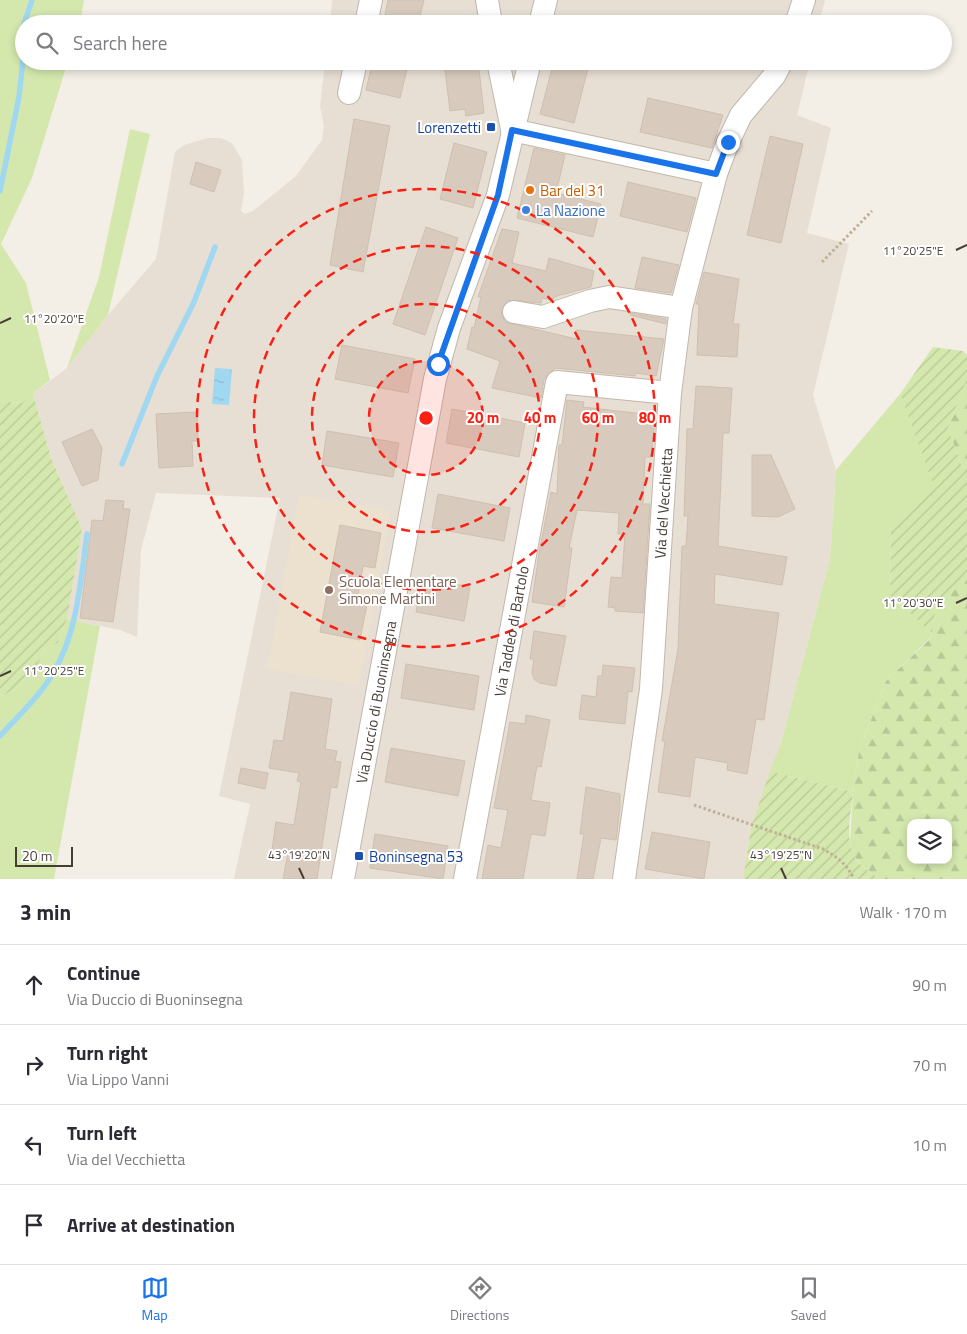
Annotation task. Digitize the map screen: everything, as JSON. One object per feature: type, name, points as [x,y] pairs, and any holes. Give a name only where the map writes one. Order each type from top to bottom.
[{"type":"street","points":[[368,15],[371,0]]},
{"type":"street","points":[[487,0],[490,15]]},
{"type":"street","points":[[542,15],[546,0]]},
{"type":"street","points":[[799,15],[804,0]]},
{"type":"street","points":[[349,93],[354,70]]},
{"type":"street","points":[[500,70],[512,130],[716,174]]},
{"type":"street","name":"Via Duccio di Buoninsegna","points":[[343,879],[435,379],[449,328],[498,195],[528,70]]},
{"type":"street","name":"Via del Vecchietta","points":[[624,879],[651,689],[670,393],[681,308],[716,174],[728,142],[742,115],[777,70]]},
{"type":"street","points":[[514,312],[543,317],[590,301],[609,297],[681,308]]},
{"type":"street","name":"Via Taddeo di Bartolo","points":[[465,879],[557,382],[670,393]]},
{"type":"path","points":[[822,262],[872,211]]},
{"type":"path","points":[[694,805],[823,849],[838,858],[850,869],[854,879]]},
{"type":"shaded area","points":[[332,0],[825,0],[821,15],[331,15]]},
{"type":"shaded area","points":[[324,70],[808,70],[797,115],[831,128],[807,233],[849,244],[813,395],[836,470],[830,559],[781,743],[751,827],[743,879],[234,879],[250,804],[219,796],[280,498],[156,493],[141,550],[137,637],[120,630],[67,619],[82,529],[51,458],[33,394],[67,368],[108,315],[156,259],[175,152],[184,145],[208,138],[221,138],[232,143],[242,160],[244,192],[241,211],[245,214],[253,211],[296,176],[322,140],[324,125],[320,107]]},
{"type":"shaded area","name":"Scuola Elementare Simone Martini","points":[[299,494],[391,511],[359,686],[267,669]]},
{"type":"green space","points":[[0,0],[84,0],[82,15],[15,15],[15,70],[65,70],[32,178],[1,244],[26,283],[50,380],[22,403],[0,401]]},
{"type":"green space","points":[[130,129],[150,134],[108,315],[67,368],[99,277]]},
{"type":"green space","points":[[933,347],[963,351],[967,355],[967,379],[948,428],[962,467],[967,467],[967,579],[936,606],[932,633],[890,595],[891,526],[934,486],[900,394]]},
{"type":"green space","points":[[967,379],[967,467],[962,467],[948,428]]},
{"type":"green space","points":[[33,394],[51,458],[82,529],[67,619],[58,643],[44,649],[32,680],[0,697],[0,401],[22,403]]},
{"type":"green space","points":[[900,394],[935,486],[891,526],[890,594],[932,633],[931,637],[886,681],[859,751],[853,792],[770,771],[781,743],[830,559],[836,470]]},
{"type":"green space","points":[[967,579],[967,879],[880,879],[861,865],[852,853],[850,843],[853,792],[859,751],[886,681],[931,638],[936,606]]},
{"type":"green space","points":[[67,619],[100,626],[54,879],[0,879],[0,697],[32,680],[44,649],[58,643]]},
{"type":"green space","points":[[770,771],[853,792],[849,830],[851,849],[861,865],[880,879],[743,879],[751,827]]},
{"type":"water","points":[[215,368],[232,369],[229,405],[212,404]]},
{"type":"building","points":[[388,0],[424,0],[420,15],[385,15]]},
{"type":"building","points":[[371,70],[407,70],[400,98],[366,90]]},
{"type":"building","points":[[445,70],[479,70],[484,113],[466,116],[465,109],[450,111]]},
{"type":"building","points":[[552,70],[588,70],[574,123],[540,114]]},
{"type":"building","points":[[648,98],[723,115],[712,148],[640,132]]},
{"type":"building","points":[[354,119],[390,126],[363,272],[330,265]]},
{"type":"building","points":[[770,136],[803,144],[781,243],[747,235]]},
{"type":"building","points":[[454,143],[487,152],[473,208],[440,199]]},
{"type":"building","points":[[534,148],[565,155],[556,193],[601,204],[593,237],[517,218]]},
{"type":"building","points":[[196,162],[221,170],[214,192],[190,184]]},
{"type":"building","points":[[628,182],[696,198],[687,232],[620,216]]},
{"type":"building","points":[[426,227],[458,238],[425,335],[393,324]]},
{"type":"building","points":[[502,229],[519,232],[512,263],[546,271],[549,258],[594,271],[591,287],[557,296],[551,300],[542,298],[541,303],[509,300],[501,309],[505,322],[576,339],[576,330],[664,339],[656,376],[636,373],[635,376],[555,368],[544,379],[541,398],[492,388],[500,361],[467,349],[481,297],[478,297]]},
{"type":"building","points":[[642,257],[679,265],[671,293],[635,288]]},
{"type":"building","points":[[704,272],[739,279],[733,324],[739,324],[737,357],[697,355],[699,304],[696,304]]},
{"type":"building","points":[[630,313],[666,319],[666,324],[630,315]]},
{"type":"building","points":[[342,345],[415,359],[408,393],[335,379]]},
{"type":"building","points":[[696,386],[732,388],[729,433],[723,433],[718,546],[787,557],[782,585],[715,574],[714,604],[779,613],[764,720],[756,719],[747,774],[727,770],[728,763],[695,757],[690,797],[658,792],[665,741],[662,741],[678,649],[682,546],[686,546],[688,516],[684,516],[687,429],[693,429]]},
{"type":"building","points":[[567,400],[584,402],[583,407],[652,415],[651,428],[654,428],[651,457],[645,457],[643,504],[650,504],[643,613],[615,611],[615,608],[608,607],[611,577],[622,578],[625,534],[618,534],[619,513],[577,510],[569,548],[572,548],[564,607],[532,602],[551,492],[557,494],[559,445],[562,445]]},
{"type":"building","points":[[452,409],[525,423],[519,457],[446,443]]},
{"type":"building","points":[[197,412],[198,441],[192,441],[193,466],[159,468],[156,414]]},
{"type":"building","points":[[92,429],[102,448],[98,480],[82,486],[62,442]]},
{"type":"building","points":[[327,431],[399,443],[393,477],[322,465]]},
{"type":"building","points":[[752,455],[771,455],[795,509],[778,517],[752,516]]},
{"type":"building","points":[[438,494],[510,508],[504,541],[432,528]]},
{"type":"building","points":[[106,500],[124,501],[123,509],[130,509],[113,622],[80,618],[92,520],[103,521]]},
{"type":"building","points":[[340,525],[381,533],[375,568],[363,566],[357,602],[367,604],[360,640],[320,632]]},
{"type":"building","points":[[422,578],[470,587],[464,621],[416,612]]},
{"type":"building","points":[[534,631],[566,636],[556,686],[539,683],[534,679],[532,673],[534,659],[530,659]]},
{"type":"building","points":[[406,664],[479,676],[474,710],[401,698]]},
{"type":"building","points":[[603,665],[635,668],[632,692],[628,691],[625,724],[579,719],[582,695],[596,697],[598,676],[602,676]]},
{"type":"building","points":[[291,692],[332,699],[325,749],[337,751],[335,761],[341,762],[337,788],[331,787],[317,879],[283,879],[288,853],[272,850],[276,822],[294,825],[301,782],[297,781],[299,773],[269,768],[274,740],[283,741]]},
{"type":"building","points":[[526,715],[550,720],[541,767],[537,766],[531,800],[550,803],[545,836],[531,834],[523,879],[482,879],[488,845],[501,848],[508,810],[494,808],[510,722],[525,724]]},
{"type":"building","points":[[391,748],[465,761],[458,796],[385,782]]},
{"type":"building","points":[[241,768],[268,773],[265,789],[238,783]]},
{"type":"building","points":[[586,787],[620,794],[620,807],[616,840],[601,838],[593,879],[577,879],[584,834],[580,834]]},
{"type":"building","points":[[652,832],[710,842],[704,879],[645,869]]},
{"type":"building","points":[[375,834],[448,846],[443,879],[370,868]]},
{"type":"waterway","points":[[27,15],[32,0]]},
{"type":"waterway","points":[[0,191],[19,97],[22,70]]},
{"type":"waterway","points":[[122,464],[157,376],[194,302],[215,247]]},
{"type":"waterway","points":[[0,736],[41,691],[64,650],[76,612],[87,534]]},
{"type":"place","name":"Lorenzetti","points":[[491,127]]},
{"type":"place","name":"Bar del 31","points":[[530,190]]},
{"type":"place","name":"La Nazione","points":[[526,210]]},
{"type":"place","name":"Scuola Elementare Simone Martini","points":[[329,590]]},
{"type":"place","name":"Boninsegna 53","points":[[359,856]]},
{"type":"route","points":[[438,364],[449,328],[498,195],[512,130],[716,174],[728,142]]}]
